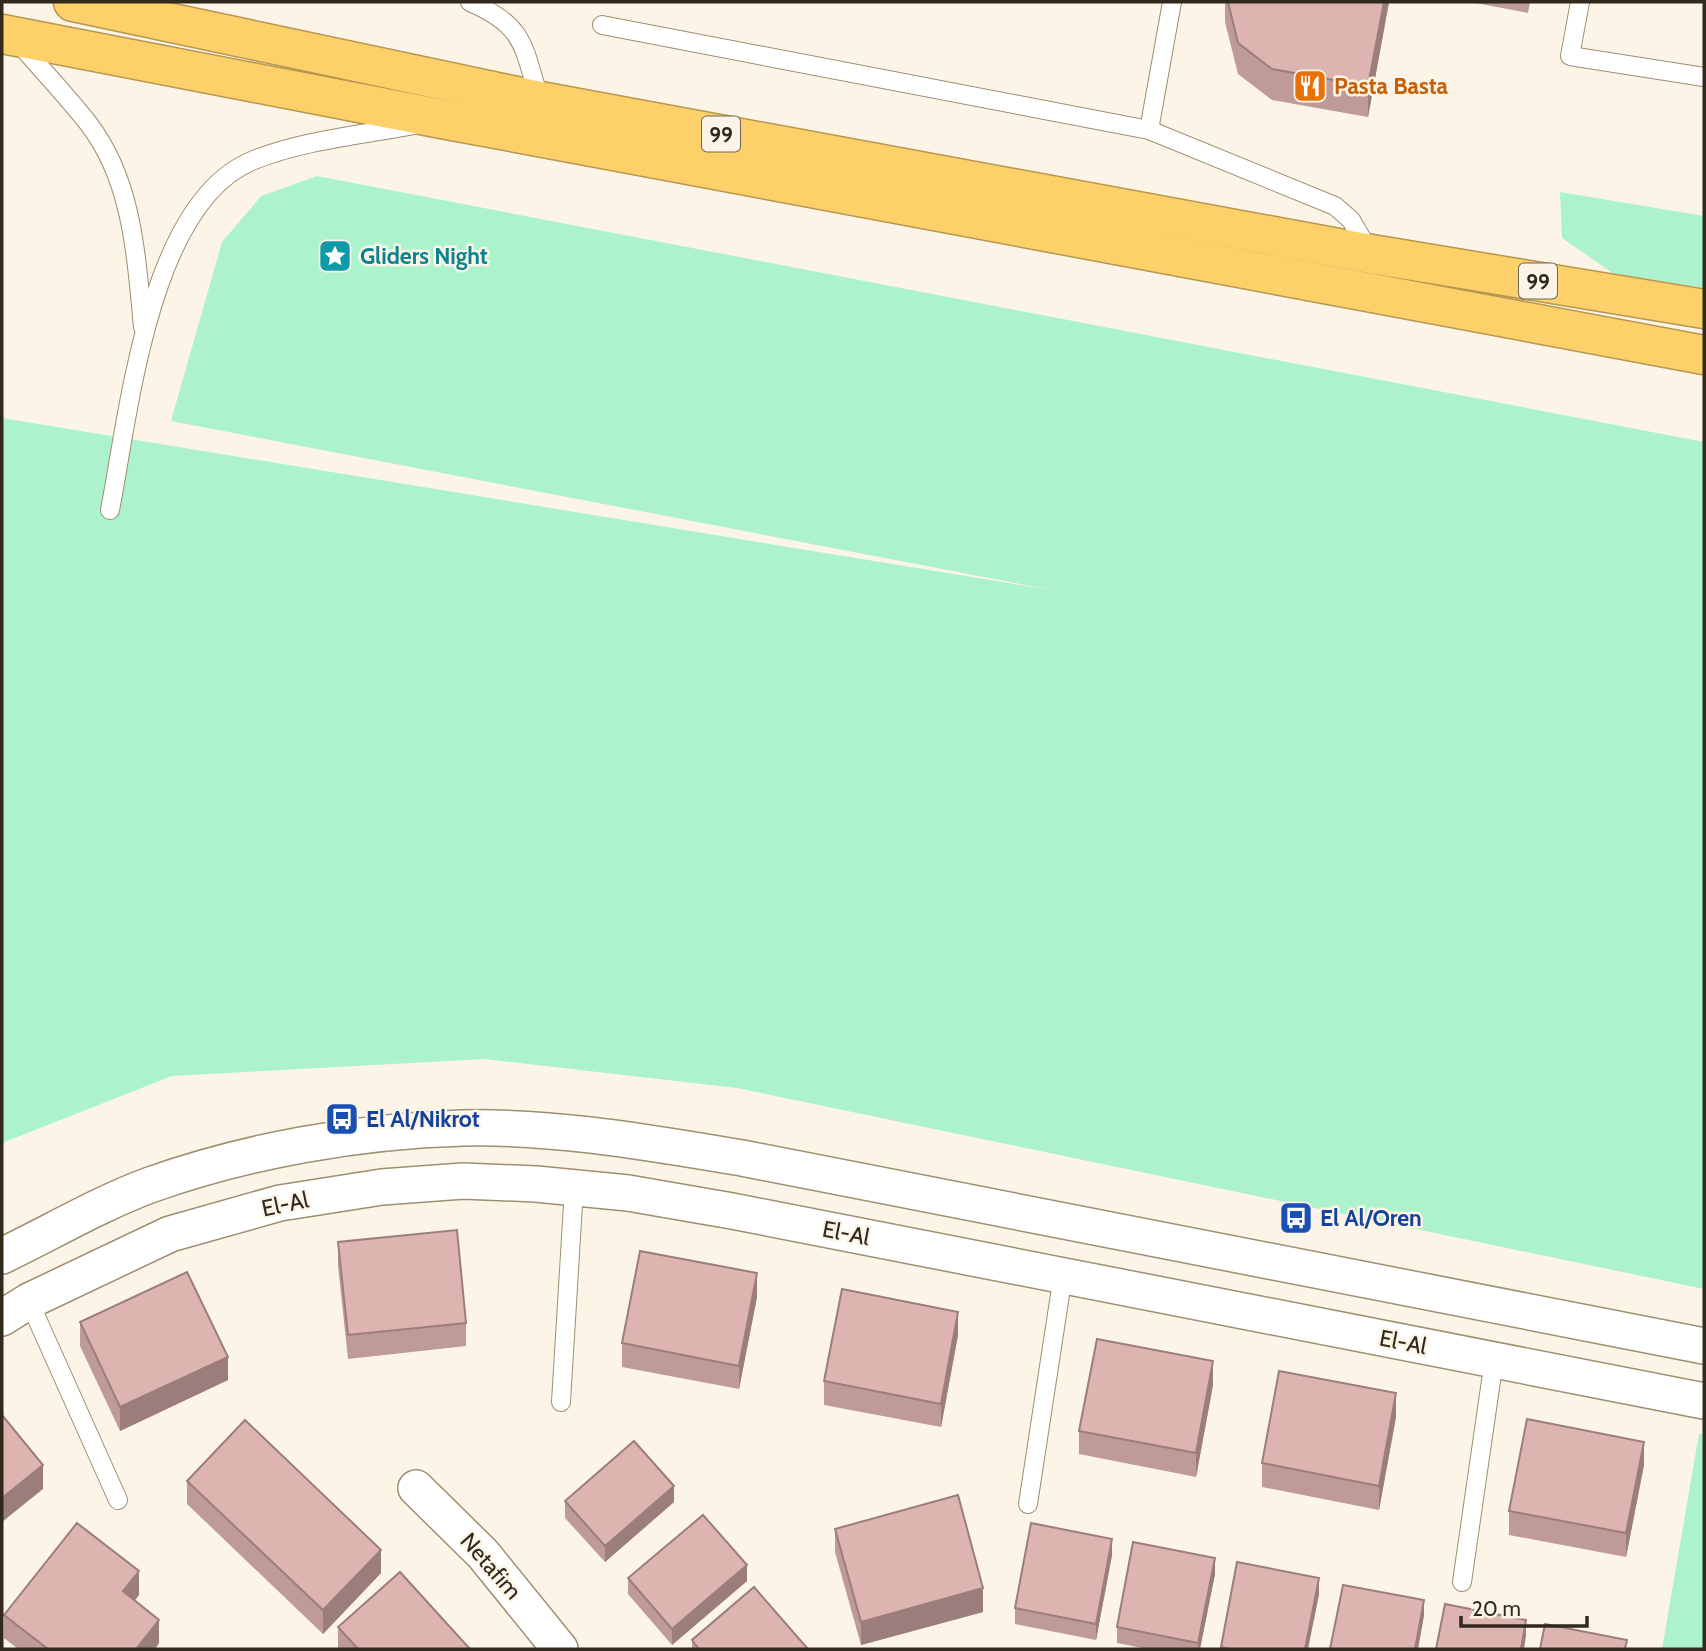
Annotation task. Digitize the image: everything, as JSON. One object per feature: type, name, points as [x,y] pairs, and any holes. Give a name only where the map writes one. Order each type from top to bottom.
[{"type":"highway","name":"99","points":[[73,2],[540,101],[1371,254],[1704,309]]},
{"type":"highway","name":"99","points":[[7,35],[442,120],[1704,355]]},
{"type":"street","points":[[2,1256],[149,1185],[270,1151],[374,1135],[464,1128],[540,1131],[634,1141],[742,1158],[1704,1346]]},
{"type":"street","name":"El-Al","points":[[15,1309],[170,1234],[280,1203],[382,1187],[463,1181],[573,1188],[732,1210],[1704,1401]]},
{"type":"street","name":"Netafim","points":[[416,1488],[483,1554],[560,1649]]},
{"type":"lane","points":[[470,2],[503,20],[519,34],[540,101]]},
{"type":"lane","points":[[1149,130],[1172,2]]},
{"type":"lane","points":[[1580,2],[1570,56],[1704,77]]},
{"type":"lane","points":[[602,25],[1149,130],[1335,206],[1351,220],[1371,254]]},
{"type":"lane","points":[[7,35],[89,125],[117,175],[134,234],[144,337]]},
{"type":"lane","points":[[110,510],[144,337],[166,264],[183,225],[209,191],[251,160],[301,146],[442,120]]},
{"type":"lane","points":[[561,1402],[573,1188]]},
{"type":"lane","points":[[1028,1504],[1063,1275]]},
{"type":"lane","points":[[15,1309],[118,1500]]},
{"type":"lane","points":[[1462,1582],[1494,1360]]},
{"type":"green space","points":[[317,176],[1704,442],[1704,1289],[737,1088],[485,1059],[172,1076],[2,1143],[2,418],[1057,591],[171,421],[222,242],[261,196]]},
{"type":"green space","points":[[1560,192],[1704,216],[1704,288],[1614,274],[1562,238]]},
{"type":"green space","points":[[1699,1434],[1704,1434],[1704,1649],[1662,1649]]},
{"type":"building","points":[[1228,2],[1384,2],[1368,86],[1272,69],[1238,43]]},
{"type":"building","points":[[457,1230],[466,1323],[348,1335],[338,1242]]},
{"type":"building","points":[[640,1251],[757,1273],[739,1366],[622,1343]]},
{"type":"building","points":[[187,1272],[228,1357],[120,1407],[80,1322]]},
{"type":"building","points":[[842,1289],[958,1312],[941,1404],[824,1381]]},
{"type":"building","points":[[1097,1339],[1213,1361],[1196,1453],[1079,1431]]},
{"type":"building","points":[[1279,1371],[1396,1393],[1379,1486],[1262,1463]]},
{"type":"building","points":[[2,1415],[43,1465],[2,1498]]},
{"type":"building","points":[[1527,1419],[1644,1442],[1626,1533],[1509,1511]]},
{"type":"building","points":[[245,1420],[381,1550],[323,1610],[187,1481]]},
{"type":"building","points":[[634,1441],[674,1486],[605,1546],[565,1501]]},
{"type":"building","points":[[958,1495],[983,1588],[861,1622],[835,1529]]},
{"type":"building","points":[[703,1515],[747,1565],[672,1629],[628,1578]]},
{"type":"building","points":[[77,1523],[139,1571],[123,1591],[159,1620],[136,1649],[48,1649],[4,1615]]},
{"type":"building","points":[[1031,1523],[1112,1539],[1096,1624],[1015,1608]]},
{"type":"building","points":[[1133,1542],[1215,1558],[1198,1643],[1117,1627]]},
{"type":"building","points":[[1237,1562],[1319,1578],[1305,1649],[1221,1647]]},
{"type":"building","points":[[400,1572],[470,1649],[358,1649],[338,1627]]},
{"type":"building","points":[[1343,1585],[1424,1600],[1415,1649],[1330,1649]]},
{"type":"building","points":[[754,1587],[808,1649],[699,1649],[692,1640]]},
{"type":"building","points":[[1445,1604],[1526,1620],[1521,1649],[1436,1649]]},
{"type":"building","points":[[1545,1624],[1627,1640],[1625,1649],[1540,1649]]},
{"type":"place","name":"Pasta Basta","points":[[1310,86]]},
{"type":"place","name":"Gliders Night","points":[[335,256]]},
{"type":"place","name":"El Al/Nikrot","points":[[342,1119]]},
{"type":"place","name":"El Al/Oren","points":[[1296,1218]]}]
